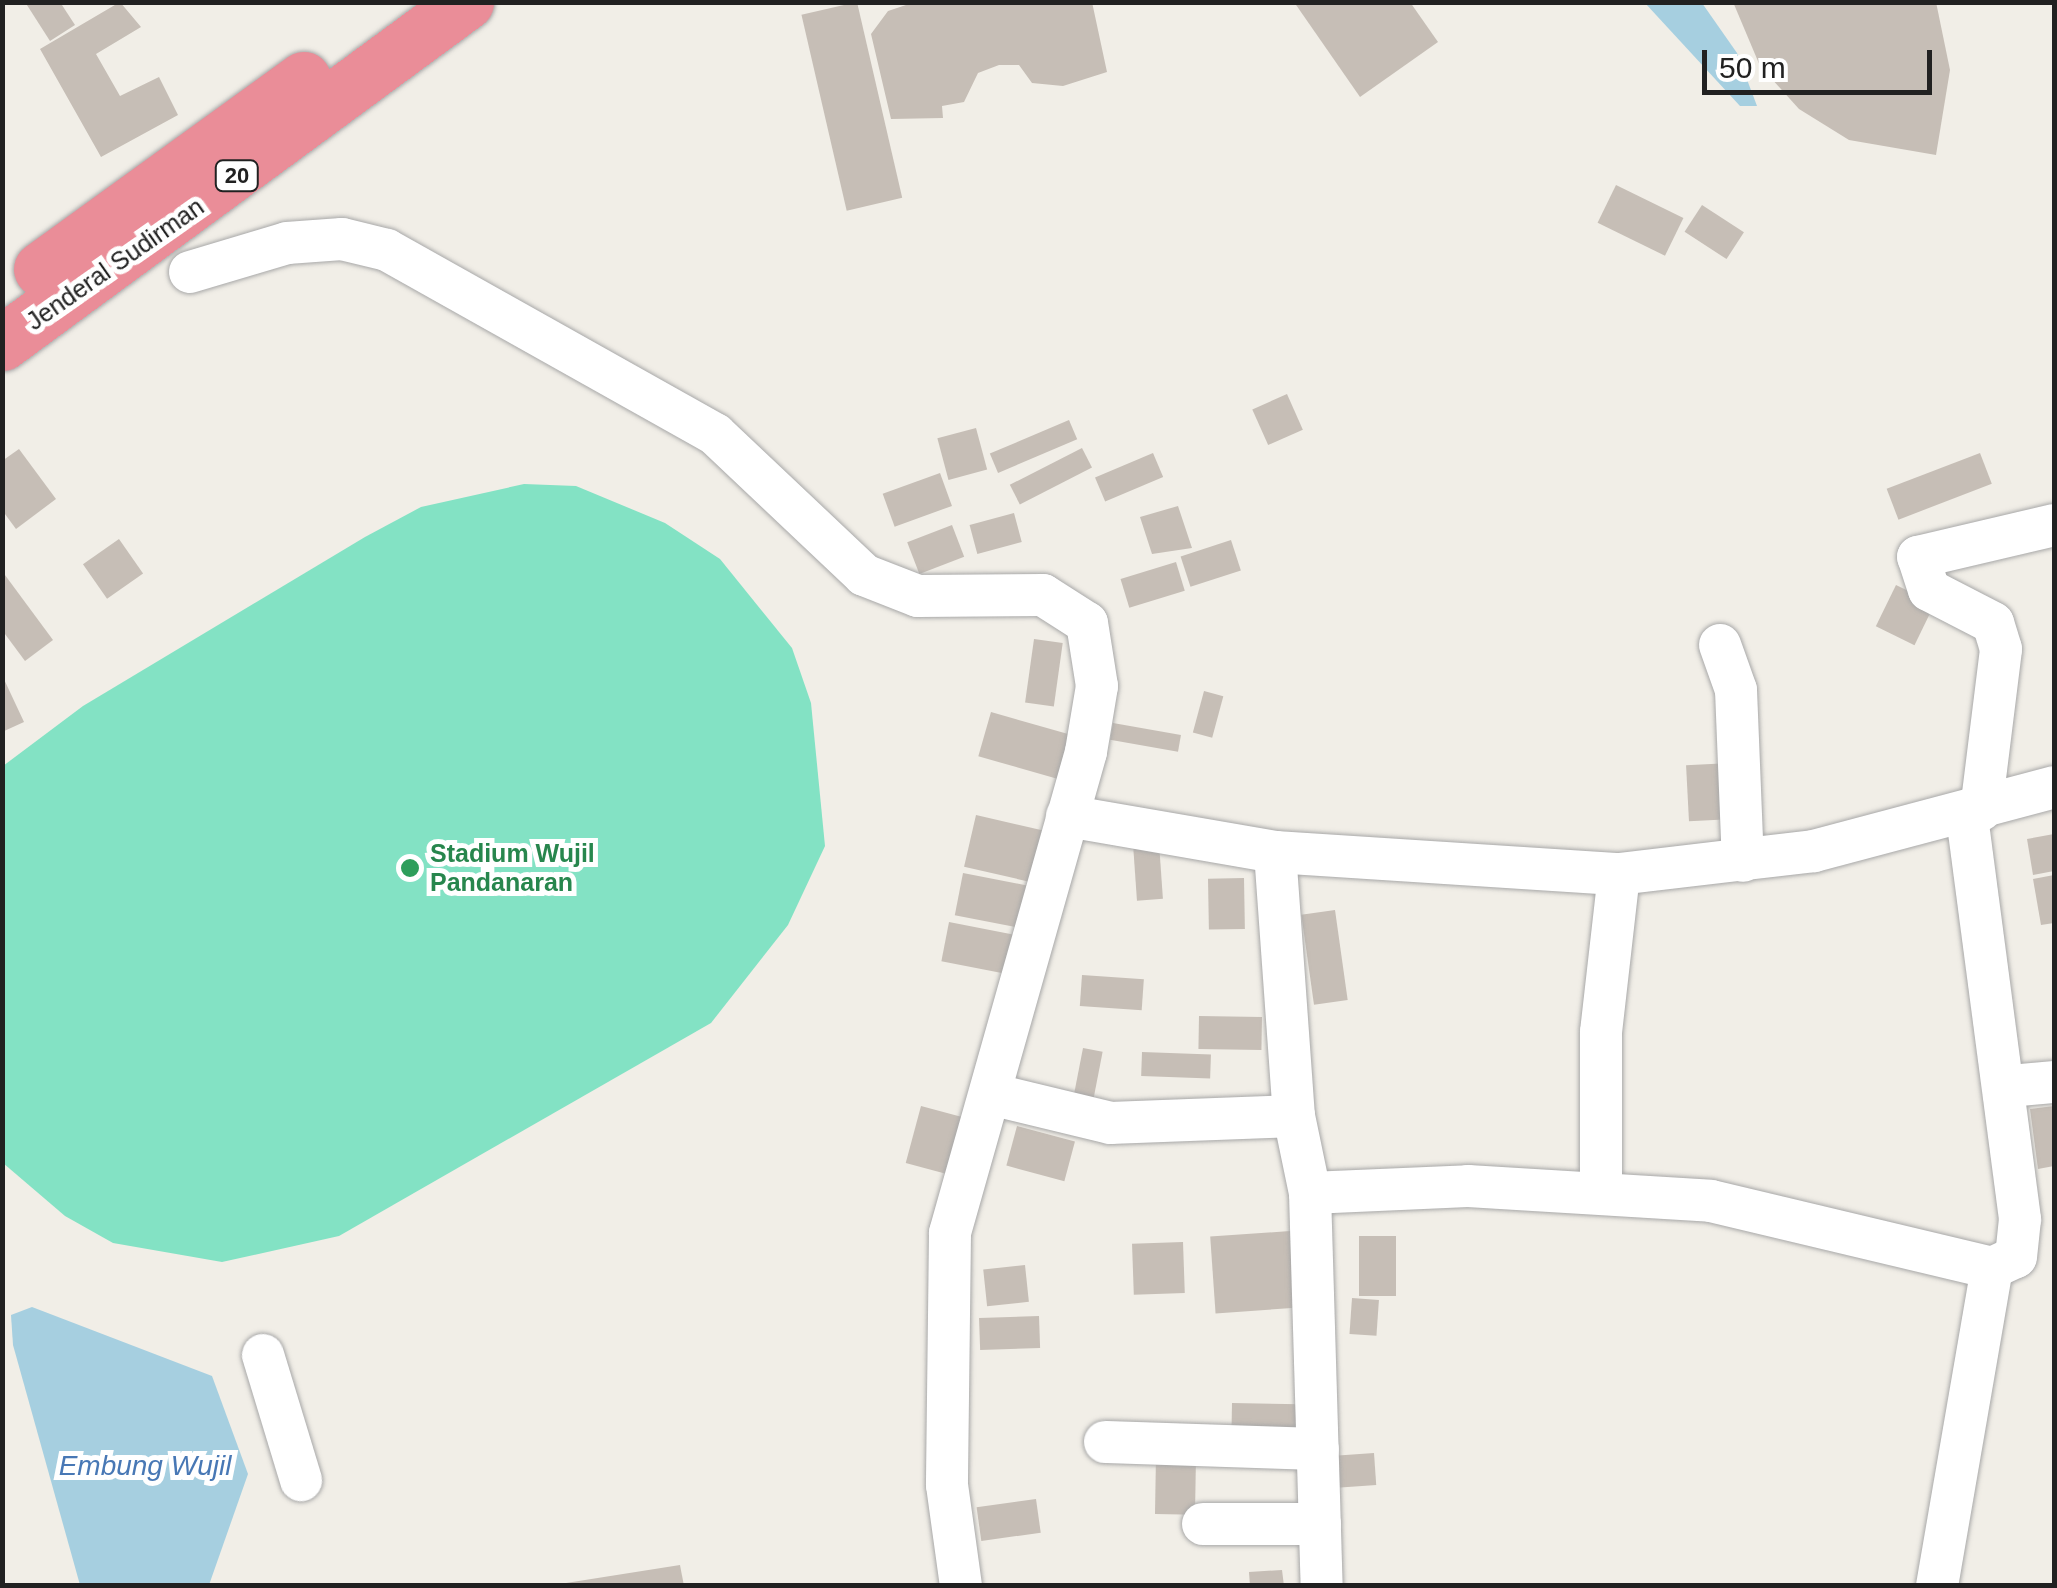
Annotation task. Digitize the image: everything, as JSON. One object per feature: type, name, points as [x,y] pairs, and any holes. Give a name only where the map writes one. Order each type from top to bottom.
[{"type":"highway","name":"Jenderal Sudirman","points":[[2,297],[406,2]]},
{"type":"highway","name":"Jenderal Sudirman","points":[[2,343],[466,2]]},
{"type":"street","points":[[190,272],[287,243],[342,240],[387,250],[715,434],[890,588],[1044,595],[1070,605],[1096,651],[1097,686],[995,1095],[950,1233],[946,1485],[960,1586]]},
{"type":"street","points":[[1937,1586],[2021,1261],[2009,1086],[1974,812],[2001,649],[1993,623],[1929,590],[1918,557],[2054,525]]},
{"type":"street","points":[[1720,645],[1736,690],[1743,861]]},
{"type":"street","points":[[1067,816],[1275,852],[1619,874],[1743,861],[1974,812],[2054,787]]},
{"type":"street","points":[[1275,852],[1294,1116],[1310,1194],[1322,1586]]},
{"type":"street","points":[[1601,1192],[1601,1032],[1619,874]]},
{"type":"street","points":[[2009,1086],[2054,1082]]},
{"type":"street","points":[[995,1095],[1111,1123],[1294,1116]]},
{"type":"street","points":[[1310,1194],[1601,1192],[1711,1202],[2021,1261]]},
{"type":"street","points":[[263,1355],[301,1480]]},
{"type":"street","points":[[1105,1442],[1318,1448]]},
{"type":"street","points":[[1203,1524],[1320,1524]]},
{"type":"green space","name":"Stadium Wujil Pandanaran","points":[[524,484],[576,486],[665,523],[720,559],[792,648],[811,703],[825,846],[788,925],[711,1023],[339,1236],[222,1262],[113,1243],[65,1216],[3,1163],[3,766],[83,706],[365,537],[421,507]]},
{"type":"water","points":[[1645,3],[1702,3],[1737,53],[1757,106],[1740,106]]},
{"type":"water","name":"Embung Wujil","points":[[32,1307],[212,1376],[248,1474],[209,1585],[80,1585],[13,1345],[11,1315]]},
{"type":"building","points":[[25,2],[60,2],[75,25],[50,41]]},
{"type":"building","points":[[120,2],[141,27],[96,54],[120,96],[159,77],[178,115],[101,157],[40,49]]},
{"type":"building","points":[[857,2],[902,198],[847,211],[801,15]]},
{"type":"building","points":[[915,2],[1092,2],[1107,72],[1063,86],[1032,83],[1019,65],[999,65],[978,73],[964,102],[942,106],[943,118],[891,119],[871,34],[888,11]]},
{"type":"building","points":[[1294,2],[1410,2],[1438,42],[1360,97]]},
{"type":"building","points":[[1733,2],[1936,2],[1950,70],[1936,155],[1849,140],[1799,109],[1760,66]]},
{"type":"building","points":[[1616,185],[1683,218],[1665,256],[1598,223]]},
{"type":"building","points":[[1702,205],[1744,232],[1727,259],[1685,232]]},
{"type":"building","points":[[1287,394],[1303,430],[1268,445],[1252,409]]},
{"type":"building","points":[[1069,420],[1077,439],[998,473],[990,454]]},
{"type":"building","points":[[976,428],[987,470],[948,480],[937,438]]},
{"type":"building","points":[[1082,448],[1092,468],[1020,504],[1010,485]]},
{"type":"building","points":[[19,449],[56,499],[16,529],[2,510],[2,461]]},
{"type":"building","points":[[1153,453],[1163,477],[1105,502],[1095,478]]},
{"type":"building","points":[[1980,453],[1992,484],[1898,520],[1887,489]]},
{"type":"building","points":[[940,473],[952,506],[895,527],[883,494]]},
{"type":"building","points":[[1178,506],[1192,548],[1152,554],[1140,517]]},
{"type":"building","points":[[1014,513],[1022,542],[977,554],[970,525]]},
{"type":"building","points":[[952,525],[964,557],[919,574],[907,542]]},
{"type":"building","points":[[119,539],[143,573],[107,599],[83,564]]},
{"type":"building","points":[[1231,540],[1241,570],[1190,587],[1181,556]]},
{"type":"building","points":[[1176,562],[1185,591],[1129,608],[1121,579]]},
{"type":"building","points":[[2,571],[53,640],[25,661],[2,630]]},
{"type":"building","points":[[1896,585],[1935,604],[1914,645],[1876,626]]},
{"type":"building","points":[[1034,639],[1063,643],[1054,706],[1025,702]]},
{"type":"building","points":[[2,675],[24,722],[2,732]]},
{"type":"building","points":[[1204,691],[1223,696],[1212,738],[1193,733]]},
{"type":"building","points":[[991,712],[1070,735],[1057,779],[978,756]]},
{"type":"building","points":[[1113,723],[1181,735],[1178,752],[1110,740]]},
{"type":"building","points":[[1731,763],[1734,819],[1689,821],[1686,765]]},
{"type":"building","points":[[976,815],[1043,831],[1031,882],[964,867]]},
{"type":"building","points":[[2054,834],[2054,871],[2033,875],[2027,839]]},
{"type":"building","points":[[1159,843],[1163,899],[1137,901],[1133,845]]},
{"type":"building","points":[[963,873],[1027,885],[1019,928],[955,915]]},
{"type":"building","points":[[2054,875],[2054,923],[2041,925],[2033,879]]},
{"type":"building","points":[[1244,878],[1245,929],[1209,930],[1208,879]]},
{"type":"building","points":[[1335,910],[1348,1000],[1314,1005],[1301,915]]},
{"type":"building","points":[[949,922],[1020,936],[1012,975],[941,961]]},
{"type":"building","points":[[1082,975],[1144,979],[1142,1010],[1080,1006]]},
{"type":"building","points":[[1199,1016],[1262,1017],[1261,1050],[1198,1049]]},
{"type":"building","points":[[1083,1048],[1103,1052],[1091,1110],[1072,1106]]},
{"type":"building","points":[[1142,1052],[1211,1054],[1210,1078],[1141,1076]]},
{"type":"building","points":[[921,1106],[972,1120],[957,1177],[906,1163]]},
{"type":"building","points":[[2054,1106],[2054,1166],[2038,1169],[2030,1109]]},
{"type":"building","points":[[1017,1126],[1075,1142],[1064,1181],[1006,1166]]},
{"type":"building","points":[[1290,1231],[1295,1308],[1216,1313],[1210,1237]]},
{"type":"building","points":[[1359,1236],[1396,1236],[1396,1296],[1359,1296]]},
{"type":"building","points":[[1183,1242],[1185,1293],[1134,1295],[1132,1244]]},
{"type":"building","points":[[1025,1265],[1029,1302],[987,1306],[983,1269]]},
{"type":"building","points":[[1352,1298],[1379,1300],[1376,1336],[1349,1334]]},
{"type":"building","points":[[1039,1316],[1040,1348],[980,1350],[979,1318]]},
{"type":"building","points":[[1232,1403],[1301,1404],[1300,1442],[1231,1441]]},
{"type":"building","points":[[1374,1453],[1376,1485],[1326,1488],[1324,1456]]},
{"type":"building","points":[[1156,1456],[1196,1457],[1195,1515],[1155,1514]]},
{"type":"building","points":[[1036,1499],[1041,1533],[981,1541],[977,1507]]},
{"type":"building","points":[[680,1565],[684,1586],[566,1586],[566,1583]]},
{"type":"building","points":[[1282,1570],[1284,1586],[1250,1586],[1249,1572]]},
{"type":"place","name":"Stadium Wujil Pandanaran","points":[[410,868]]}]
